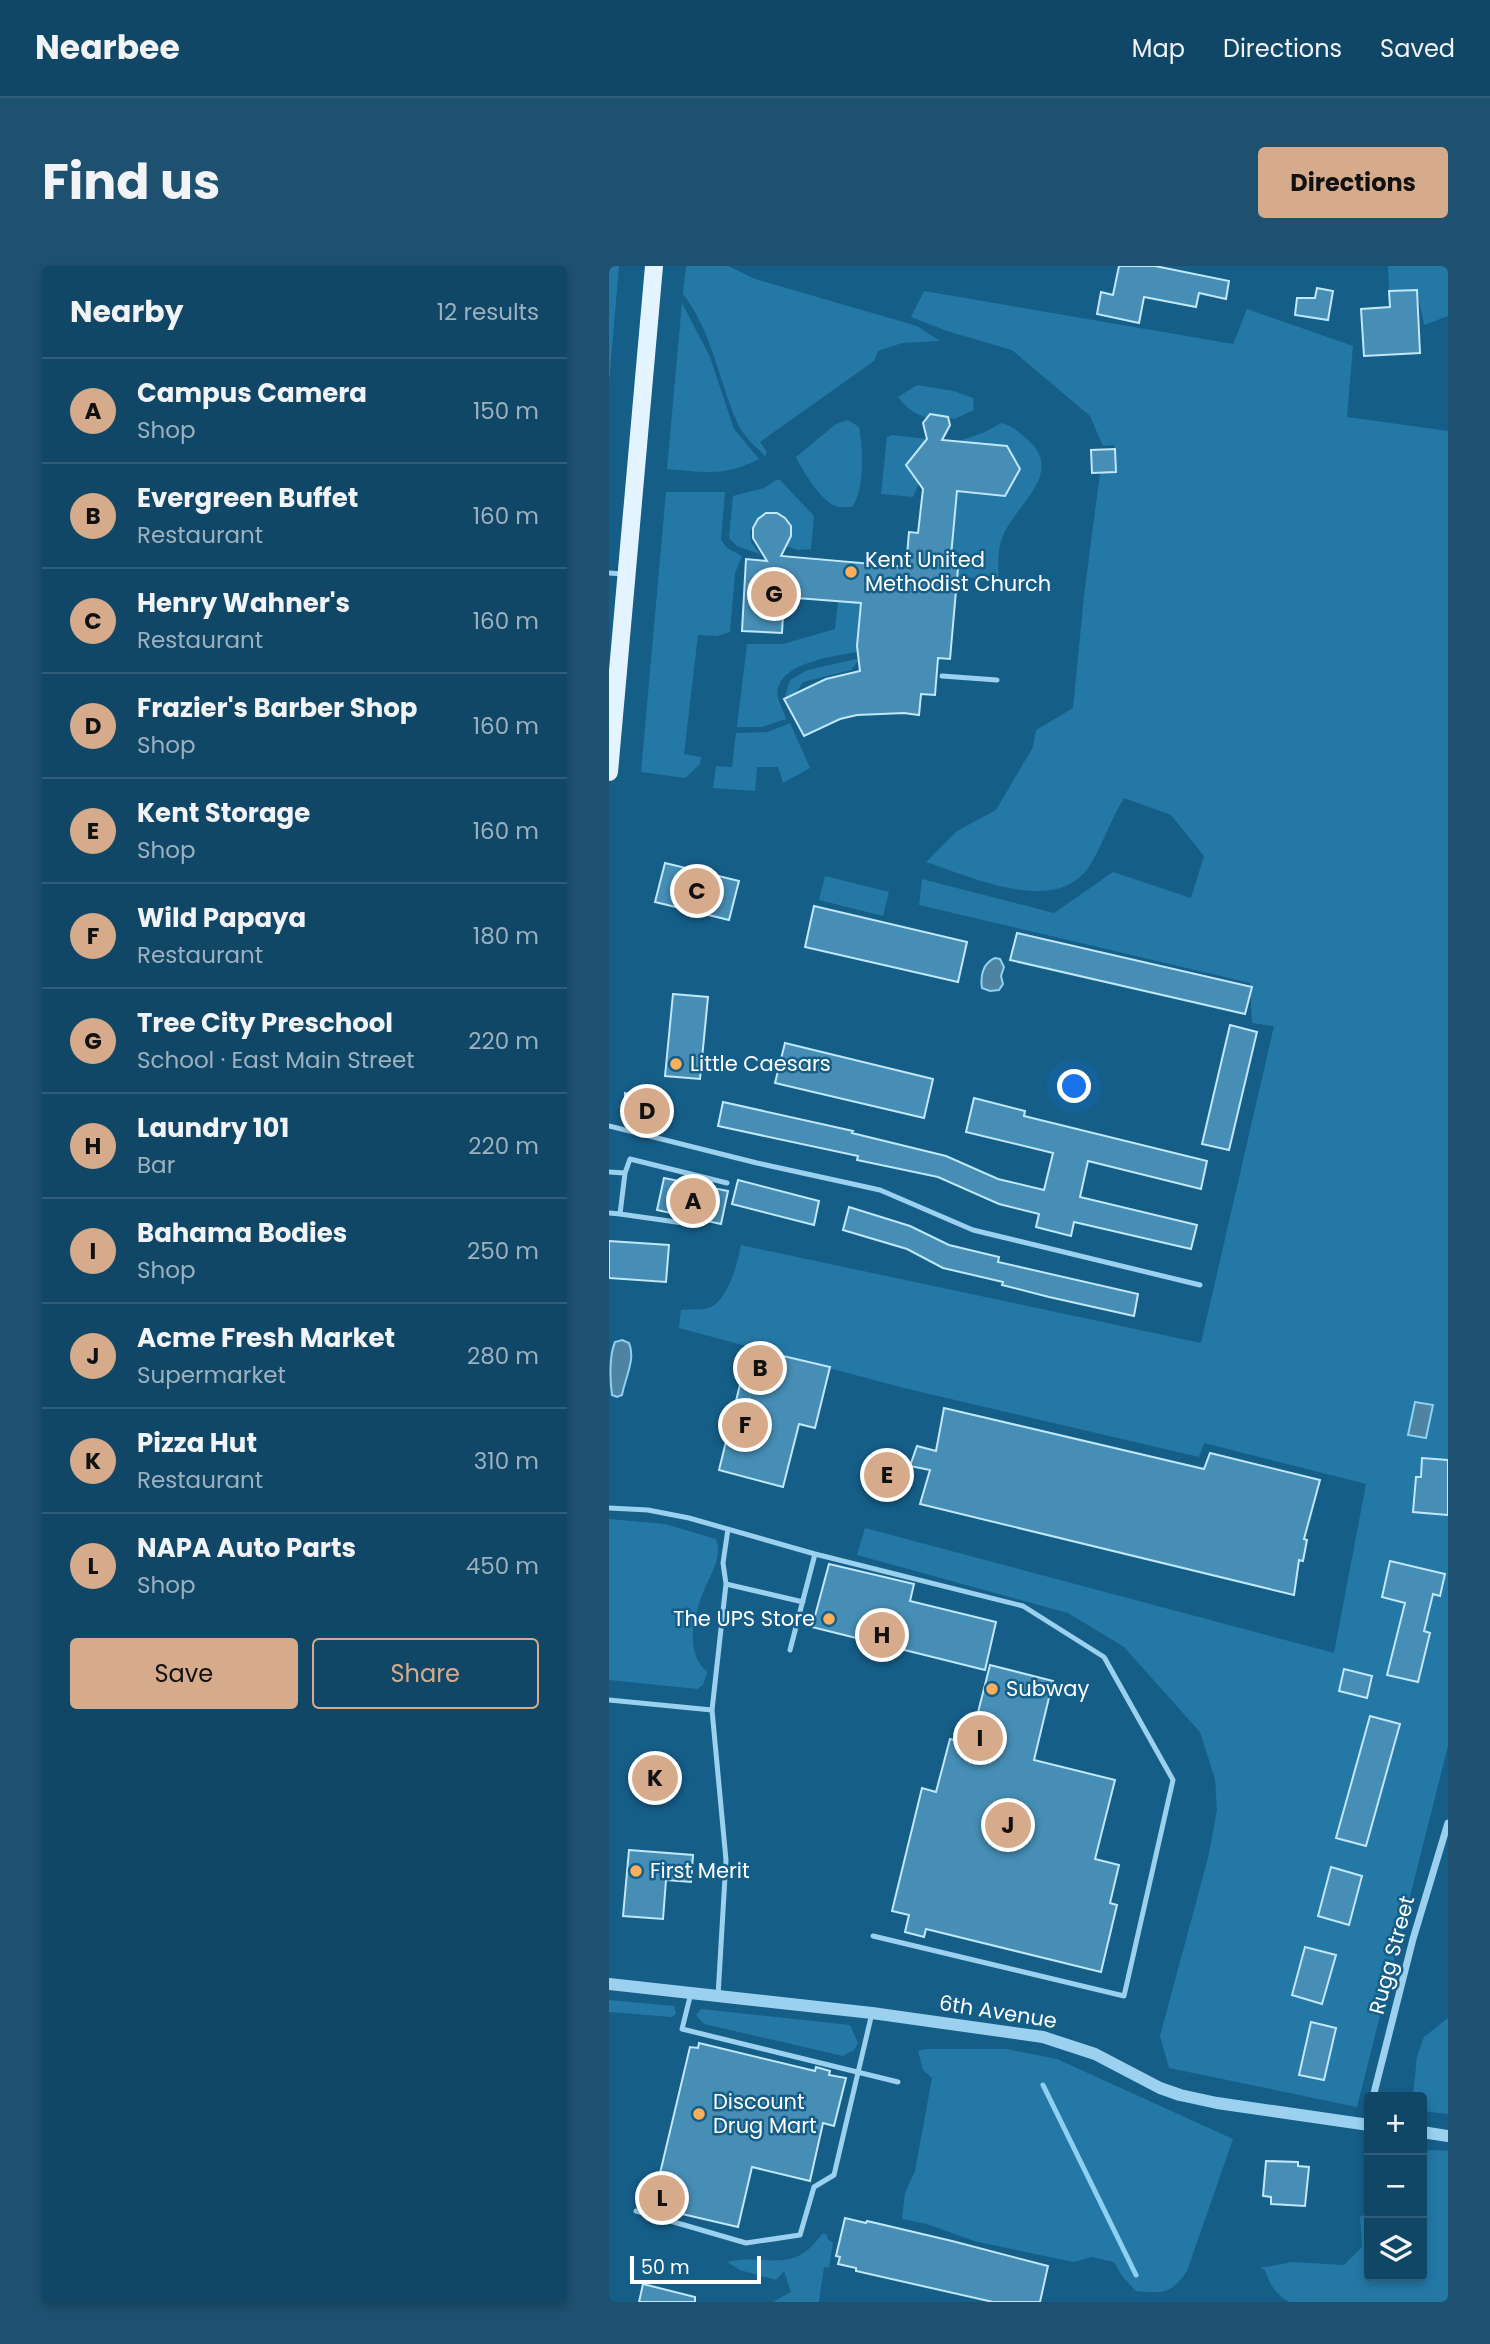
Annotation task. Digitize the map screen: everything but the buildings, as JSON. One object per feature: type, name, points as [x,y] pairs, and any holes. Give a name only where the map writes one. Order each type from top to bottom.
[{"type":"main road","points":[[609,772],[618,574],[654,266]]},
{"type":"street","name":"Rugg Street","points":[[1374,2092],[1413,1939],[1448,1823]]},
{"type":"street","name":"6th Avenue","points":[[609,1984],[872,2013],[1043,2037],[1095,2054],[1160,2088],[1180,2095],[1217,2104],[1364,2121]]},
{"type":"street","points":[[1427,2133],[1448,2136]]},
{"type":"lane","points":[[942,676],[997,680]]},
{"type":"lane","points":[[609,1126],[880,1190],[973,1230],[1200,1284]]},
{"type":"lane","points":[[620,1214],[625,1173],[630,1159],[727,1183]]},
{"type":"lane","points":[[609,1172],[625,1173]]},
{"type":"lane","points":[[609,1213],[683,1223]]},
{"type":"lane","points":[[609,1508],[648,1510],[689,1518],[815,1554],[1023,1606],[1104,1657],[1173,1780],[1124,1996],[873,1936]]},
{"type":"lane","points":[[718,1996],[726,1860],[712,1710],[726,1584],[723,1563],[727,1529]]},
{"type":"lane","points":[[790,1650],[815,1554]]},
{"type":"lane","points":[[726,1584],[803,1602]]},
{"type":"lane","points":[[609,1700],[712,1710]]},
{"type":"lane","points":[[691,1993],[682,2029],[898,2082]]},
{"type":"lane","points":[[636,2211],[746,2244],[800,2235],[814,2188],[834,2175],[872,2013]]},
{"type":"shaded area","points":[[609,266],[619,266],[609,383]]},
{"type":"shaded area","points":[[686,266],[728,266],[755,279],[917,326],[940,341],[902,343],[878,351],[874,361],[760,442],[767,452],[765,456],[740,427],[730,406],[708,340],[683,294]]},
{"type":"shaded area","points":[[1388,266],[1448,266],[1448,316],[1424,325],[1417,290],[1389,291]]},
{"type":"shaded area","points":[[924,291],[1233,344],[1247,309],[1353,346],[1347,417],[1448,431],[1448,1746],[1357,2107],[1169,2068],[1160,2036],[1208,1858],[1217,1810],[1215,1779],[1200,1732],[1124,1647],[1068,1613],[857,1555],[865,1528],[1334,1653],[1366,1484],[1204,1443],[1199,1457],[904,1388],[679,1328],[681,1310],[709,1308],[722,1298],[731,1280],[741,1245],[1201,1343],[1274,1026],[1252,1023],[1250,983],[919,905],[922,879],[1054,913],[1113,872],[1191,898],[1204,856],[1171,815],[1124,798],[1090,865],[1075,881],[1057,889],[1012,889],[926,862],[957,831],[996,810],[1033,747],[1036,730],[1073,708],[1100,473],[1116,472],[1114,445],[1103,446],[1090,416],[1012,350],[947,331],[911,317]]},
{"type":"shaded area","points":[[682,303],[710,357],[734,429],[759,459],[747,465],[714,472],[667,469]]},
{"type":"shaded area","points":[[917,385],[954,391],[973,398],[974,410],[954,419],[930,414],[927,418],[922,416],[911,410],[898,397]]},
{"type":"shaded area","points":[[848,420],[859,427],[861,480],[852,507],[840,507],[832,505],[820,494],[796,457],[836,424]]},
{"type":"shaded area","points":[[1001,423],[1019,432],[1038,453],[1042,465],[1040,477],[1002,538],[998,565],[999,581],[957,576],[958,568],[950,567],[957,491],[1005,496],[1020,469],[1007,446],[957,442]]},
{"type":"shaded area","points":[[893,435],[927,439],[906,465],[919,483],[913,497],[881,494],[887,437]]},
{"type":"shaded area","points":[[780,480],[814,516],[811,549],[798,550],[786,546],[789,526],[783,516],[773,512],[760,517],[750,531],[751,542],[760,554],[737,546],[729,538],[733,496],[764,488]]},
{"type":"shaded area","points":[[666,492],[725,492],[721,540],[727,548],[742,556],[735,573],[730,632],[717,636],[698,635],[684,754],[701,757],[700,764],[685,778],[641,772]]},
{"type":"shaded area","points":[[838,601],[864,603],[858,631],[858,652],[807,663],[785,677],[779,686],[778,698],[786,719],[762,727],[737,727],[747,644],[783,644],[835,629]]},
{"type":"shaded area","points":[[859,660],[851,670],[803,682],[795,694],[784,699],[790,680],[808,670]]},
{"type":"shaded area","points":[[790,723],[810,768],[783,783],[778,767],[757,767],[755,791],[713,788],[716,766],[732,767],[736,733],[768,732]]},
{"type":"shaded area","points":[[825,876],[889,892],[883,916],[819,900]]},
{"type":"shaded area","points":[[995,958],[1000,959],[1004,967],[1001,976],[1003,984],[999,990],[990,991],[982,988],[981,979],[985,967]]},
{"type":"shaded area","points":[[622,1340],[629,1343],[631,1355],[622,1395],[617,1397],[612,1395],[611,1361],[615,1342]]},
{"type":"shaded area","points":[[1415,1402],[1433,1405],[1426,1438],[1408,1435]]},
{"type":"shaded area","points":[[609,1519],[665,1524],[716,1539],[718,1554],[694,1625],[693,1646],[700,1664],[707,1672],[703,1685],[697,1689],[609,1680]]},
{"type":"shaded area","points":[[609,2000],[674,2006],[676,2014],[672,2017],[609,2012]]},
{"type":"shaded area","points":[[701,2009],[850,2025],[858,2043],[854,2050],[843,2056],[704,2024],[696,2015]]},
{"type":"shaded area","points":[[1448,2018],[1448,2114],[1427,2112],[1427,2092],[1413,2092],[1417,2056],[1424,2037]]},
{"type":"shaded area","points":[[1006,2049],[1057,2059],[1233,2139],[1187,2271],[1176,2285],[1165,2291],[1136,2291],[1114,2262],[1092,2257],[1073,2262],[974,2241],[927,2224],[902,2219],[905,2193],[915,2171],[932,2078],[923,2070],[918,2051]]},
{"type":"shaded area","points":[[1427,2151],[1448,2151],[1448,2302],[1289,2302],[1277,2292],[1265,2270],[1260,2268],[1292,2262],[1344,2265],[1362,2247],[1360,2217],[1364,2214],[1364,2281],[1427,2281]]},
{"type":"shaded area","points":[[822,2234],[826,2234],[833,2243],[829,2268],[824,2267],[819,2302],[773,2302],[791,2292],[784,2271],[776,2280],[740,2270],[727,2262],[789,2259],[811,2247]]},
{"type":"waterway","points":[[1043,2085],[1136,2275]]},
{"type":"place","name":"Kent United Methodist Church","points":[[851,572]]},
{"type":"place","name":"Tree City Preschool","points":[[774,594]]},
{"type":"place","name":"Henry Wahner's","points":[[697,891]]},
{"type":"place","name":"Little Caesars","points":[[676,1064]]},
{"type":"place","name":"Frazier's Barber Shop","points":[[647,1111]]},
{"type":"place","name":"Campus Camera","points":[[693,1201]]},
{"type":"place","name":"Evergreen Buffet","points":[[760,1368]]},
{"type":"place","name":"Wild Papaya","points":[[745,1425]]},
{"type":"place","name":"Kent Storage","points":[[887,1475]]},
{"type":"place","name":"The UPS Store","points":[[829,1619]]},
{"type":"place","name":"Laundry 101","points":[[882,1635]]},
{"type":"place","name":"Subway","points":[[992,1689]]},
{"type":"place","name":"Bahama Bodies","points":[[980,1738]]},
{"type":"place","name":"Pizza Hut","points":[[655,1778]]},
{"type":"place","name":"Acme Fresh Market","points":[[1008,1825]]},
{"type":"place","name":"First Merit","points":[[636,1871]]},
{"type":"place","name":"Discount Drug Mart","points":[[699,2114]]},
{"type":"place","name":"NAPA Auto Parts","points":[[662,2198]]}]
